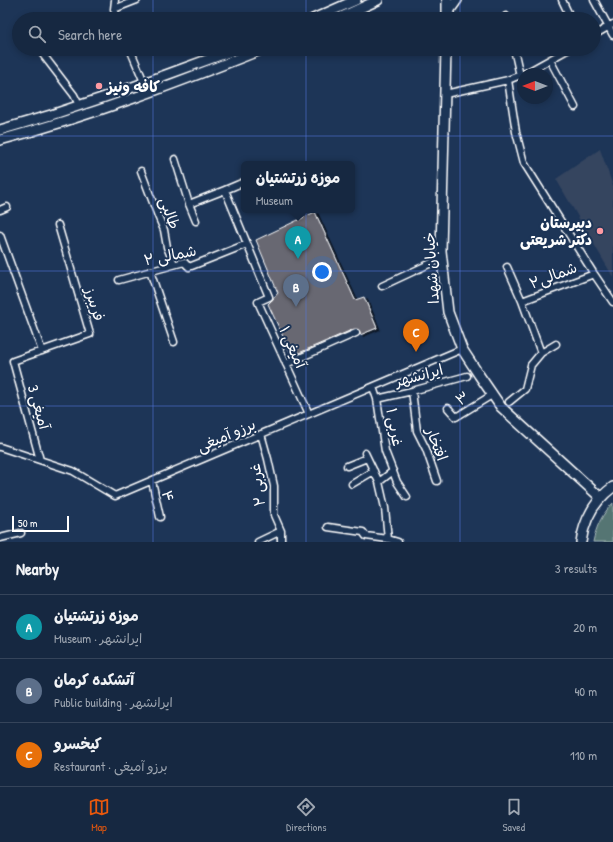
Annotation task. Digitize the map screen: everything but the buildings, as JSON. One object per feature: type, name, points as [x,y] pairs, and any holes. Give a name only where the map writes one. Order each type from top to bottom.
[{"type":"main road","points":[[329,12],[356,0]]},
{"type":"main road","points":[[447,12],[448,0]]},
{"type":"main road","points":[[450,12],[457,0]]},
{"type":"main road","points":[[351,12],[373,1]]},
{"type":"main road","points":[[0,130],[79,105],[216,56]]},
{"type":"main road","points":[[0,140],[38,130],[90,113],[246,56]]},
{"type":"main road","name":"خیابان شهدا","points":[[446,56],[441,251],[448,312],[462,349],[501,407],[601,498]]},
{"type":"main road","points":[[581,542],[586,521],[591,512],[601,498],[613,487]]},
{"type":"street","points":[[115,0],[115,12]]},
{"type":"street","points":[[114,9],[137,0]]},
{"type":"street","points":[[562,0],[568,12]]},
{"type":"street","points":[[594,0],[610,25],[613,35]]},
{"type":"street","points":[[601,31],[610,25]]},
{"type":"street","points":[[44,56],[74,95],[79,105]]},
{"type":"street","points":[[133,56],[144,82]]},
{"type":"street","points":[[516,56],[520,68]]},
{"type":"street","points":[[535,68],[557,56]]},
{"type":"street","points":[[550,60],[575,106]]},
{"type":"street","points":[[445,94],[517,77]]},
{"type":"street","points":[[508,80],[516,132],[524,163],[613,302]]},
{"type":"street","points":[[175,159],[196,221]]},
{"type":"street","name":"طالبی","points":[[141,171],[164,230],[167,247],[174,264]]},
{"type":"street","points":[[189,204],[241,183]]},
{"type":"street","points":[[225,190],[247,244]]},
{"type":"street","points":[[0,210],[7,207]]},
{"type":"street","name":"فریبرز","points":[[13,361],[90,334],[58,225]]},
{"type":"street","points":[[0,235],[42,350]]},
{"type":"street","name":"۲ شمالی","points":[[119,280],[184,262],[189,267],[247,244]]},
{"type":"street","name":"آمیغی ۱","points":[[247,244],[269,297],[258,302],[309,414]]},
{"type":"street","points":[[382,286],[442,258]]},
{"type":"street","name":"شمالی۲","points":[[507,267],[522,301],[541,353]]},
{"type":"street","points":[[150,271],[174,342]]},
{"type":"street","name":"شمالی۲","points":[[522,301],[594,274]]},
{"type":"street","points":[[286,364],[356,333]]},
{"type":"street","points":[[509,402],[525,389],[531,365],[541,353],[556,344]]},
{"type":"street","name":"برزو آمیغی","points":[[0,447],[73,471],[115,496],[462,349]]},
{"type":"street","name":"آمیغی 3","points":[[13,361],[40,460]]},
{"type":"street","name":"ایرانشهر","points":[[377,399],[467,376]]},
{"type":"street","name":"۱ غربی","points":[[373,387],[377,399],[385,451],[397,482],[407,496]]},
{"type":"street","name":"افتخار","points":[[412,391],[417,432],[426,449],[437,481]]},
{"type":"street","name":"۳","points":[[448,408],[456,417],[492,394]]},
{"type":"street","name":"۲ غربی","points":[[261,434],[274,486],[274,515],[280,531],[282,542]]},
{"type":"street","points":[[347,466],[366,455],[379,482],[385,508],[388,539]]},
{"type":"street","points":[[352,484],[374,471]]},
{"type":"street","points":[[379,482],[392,471]]},
{"type":"street","name":"۴","points":[[152,480],[160,517]]},
{"type":"street","points":[[328,527],[363,532],[366,536],[398,542]]},
{"type":"street","points":[[258,542],[280,531]]},
{"type":"street","points":[[0,538],[21,533]]},
{"type":"shaded area","name":"دبیرستان دکتر شریعتی","points":[[600,149],[613,186],[613,277],[556,179]]},
{"type":"green space","points":[[613,503],[613,542],[593,542],[600,521]]},
{"type":"place","name":"کافه ونیز","points":[[99,86]]},
{"type":"place","name":"دبیرستان دکتر شریعتی","points":[[600,231]]},
{"type":"place","name":"موزه زرتشتیان","points":[[298,259]]},
{"type":"place","name":"آتشکده کرمان","points":[[296,307]]},
{"type":"place","name":"کیخسرو","points":[[416,352]]}]
